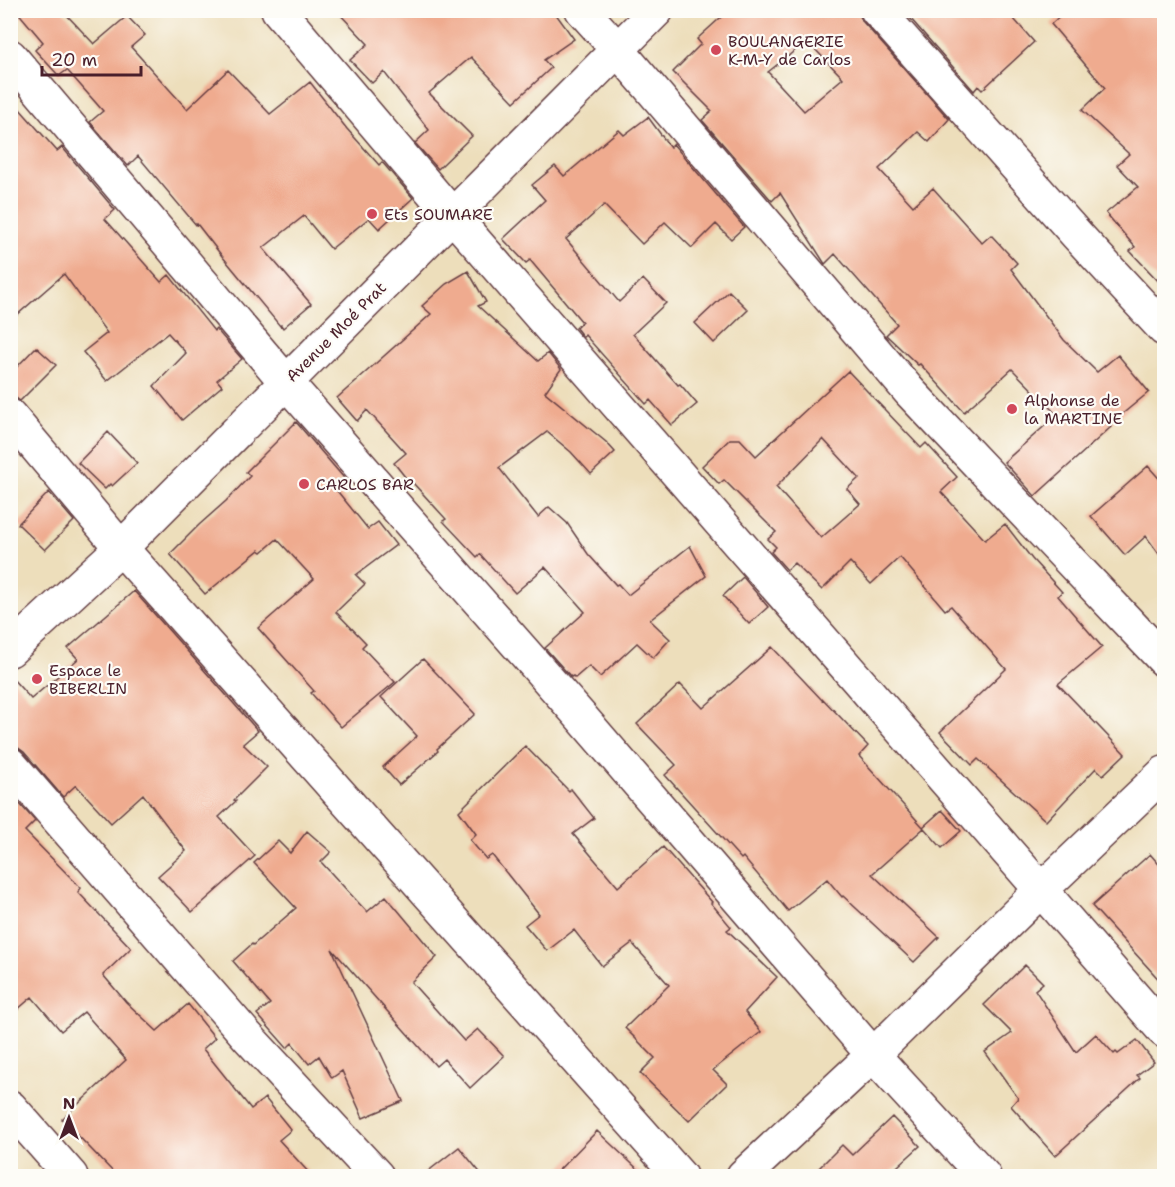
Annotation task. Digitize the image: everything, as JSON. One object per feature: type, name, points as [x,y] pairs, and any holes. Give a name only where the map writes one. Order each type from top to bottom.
[{"type":"street","points":[[278,10],[452,215],[1164,1031]]},
{"type":"street","points":[[582,10],[910,392],[1164,660]]},
{"type":"street","name":"Avenue Moé Prat","points":[[10,650],[121,548],[657,10]]},
{"type":"street","points":[[878,10],[1077,235],[1164,329]]},
{"type":"street","points":[[10,56],[286,382],[582,718],[873,1055],[984,1176]]},
{"type":"street","points":[[10,416],[121,548],[680,1176]]},
{"type":"street","points":[[10,764],[248,1036],[377,1176]]},
{"type":"street","points":[[743,1176],[873,1055],[1164,772]]},
{"type":"street","points":[[10,1107],[71,1176]]},
{"type":"building","points":[[16,10],[62,10],[94,44],[127,16],[145,35],[131,47],[187,109],[228,70],[270,114],[310,82],[347,129],[379,165],[382,162],[413,198],[379,229],[369,218],[331,249],[304,216],[263,248],[311,304],[283,328],[138,156],[128,166],[90,122],[103,111],[67,70],[59,76],[35,50],[43,42]]},
{"type":"building","points":[[336,10],[553,10],[574,39],[544,60],[551,68],[514,102],[471,57],[429,93],[472,136],[438,169],[415,143],[429,130],[384,72],[372,83],[350,60],[368,44]]},
{"type":"building","points":[[729,10],[859,10],[863,22],[949,119],[929,142],[918,132],[879,169],[913,206],[933,188],[982,243],[991,235],[1017,263],[1011,269],[1064,340],[1097,372],[1118,355],[1149,392],[1109,425],[1111,427],[1035,496],[1004,462],[1057,415],[1012,369],[964,412],[920,364],[918,365],[886,335],[897,324],[835,254],[825,264],[780,193],[772,201],[702,120],[712,111],[673,72],[701,44],[697,39]],"holes":[[[807,41],[843,78],[804,111],[768,72]]]},
{"type":"building","points":[[903,10],[1006,10],[1034,42],[982,90],[978,86],[974,91]]},
{"type":"building","points":[[1066,10],[1164,10],[1164,287],[1130,251],[1135,247],[1106,213],[1138,187],[1117,165],[1129,154],[1082,110],[1105,88],[1051,24]]},
{"type":"building","points":[[10,98],[57,151],[62,147],[115,210],[105,219],[161,282],[169,275],[214,331],[216,329],[242,359],[217,380],[222,386],[182,420],[154,386],[186,353],[168,333],[107,381],[83,352],[107,333],[64,274],[10,321]]},
{"type":"building","points":[[648,117],[670,147],[673,144],[744,227],[731,239],[716,224],[692,248],[665,222],[642,244],[604,205],[566,239],[619,302],[643,279],[666,303],[633,334],[697,404],[672,425],[650,400],[646,404],[585,335],[583,337],[576,328],[582,322],[530,260],[526,263],[503,239],[545,200],[532,185],[555,166],[564,176],[619,130],[624,135]]},
{"type":"building","points":[[468,271],[486,302],[478,306],[538,361],[548,353],[561,369],[545,392],[615,452],[591,474],[571,452],[547,432],[499,468],[538,517],[549,507],[567,523],[588,554],[628,595],[690,546],[706,576],[650,620],[670,639],[653,658],[637,643],[600,677],[589,666],[575,678],[571,677],[545,648],[585,612],[545,567],[515,593],[480,554],[477,557],[443,521],[446,519],[412,482],[410,483],[394,463],[406,453],[367,410],[357,421],[337,398],[431,314],[422,306],[446,284]]},
{"type":"building","points":[[729,291],[748,310],[714,343],[695,323]]},
{"type":"building","points":[[36,347],[56,365],[20,401],[10,398],[10,374]]},
{"type":"building","points":[[848,371],[921,448],[926,443],[957,477],[941,492],[985,540],[1005,524],[1062,592],[1058,596],[1102,647],[1058,684],[1125,754],[1103,775],[1096,768],[1046,821],[978,759],[972,765],[940,732],[1006,669],[951,606],[945,610],[900,557],[871,584],[850,562],[822,590],[794,563],[787,570],[771,552],[776,547],[768,539],[776,532],[724,480],[719,484],[702,466],[730,439],[740,439],[756,456]],"holes":[[[823,439],[859,478],[847,489],[860,504],[821,538],[776,487]]]},
{"type":"building","points":[[296,422],[344,478],[334,487],[368,529],[378,522],[396,545],[356,575],[365,584],[336,612],[366,643],[362,647],[395,682],[341,727],[311,693],[314,691],[258,628],[314,579],[277,539],[262,552],[259,550],[205,594],[170,554],[250,476],[246,472]]},
{"type":"building","points":[[108,432],[137,463],[112,486],[110,484],[105,489],[78,463]]},
{"type":"building","points":[[1148,466],[1164,484],[1164,561],[1146,536],[1125,555],[1091,516]]},
{"type":"building","points":[[49,492],[74,521],[45,550],[18,524]]},
{"type":"building","points":[[743,577],[768,607],[749,624],[723,596]]},
{"type":"building","points":[[134,591],[258,731],[243,744],[267,767],[219,817],[255,856],[192,912],[158,876],[186,851],[143,794],[111,823],[76,785],[63,797],[24,752],[17,747],[10,746],[10,676],[31,699],[78,659],[68,648]]},
{"type":"building","points":[[772,647],[868,746],[859,756],[923,827],[942,810],[961,831],[942,848],[924,828],[872,874],[939,937],[914,962],[842,897],[827,879],[788,911],[743,857],[741,859],[665,775],[676,765],[637,724],[680,684],[703,708]]},
{"type":"building","points":[[423,659],[475,714],[399,785],[383,767],[417,736],[381,697]]},
{"type":"building","points":[[525,746],[569,791],[571,789],[594,818],[573,834],[618,887],[663,847],[712,902],[731,927],[727,930],[777,977],[745,1012],[761,1032],[713,1070],[727,1084],[689,1121],[640,1073],[655,1058],[625,1028],[669,985],[632,943],[602,966],[574,930],[547,951],[525,925],[539,914],[492,855],[486,859],[470,840],[476,834],[459,811]]},
{"type":"building","points":[[10,793],[35,821],[25,831],[81,888],[78,892],[131,948],[103,975],[126,1002],[157,1031],[188,1004],[215,1038],[203,1049],[251,1109],[265,1098],[291,1130],[279,1140],[312,1176],[117,1176],[62,1119],[126,1060],[84,1012],[61,1031],[32,997],[10,1016]]},
{"type":"building","points":[[307,831],[331,852],[321,862],[367,912],[386,896],[437,957],[411,982],[464,1041],[478,1029],[504,1056],[470,1088],[444,1059],[436,1066],[332,949],[403,1101],[363,1118],[342,1071],[332,1078],[319,1056],[309,1064],[292,1043],[287,1048],[257,1014],[270,1004],[233,961],[296,908],[254,863],[278,841],[290,853]]},
{"type":"building","points":[[1150,854],[1164,870],[1164,985],[1092,906]]},
{"type":"building","points":[[1025,965],[1043,983],[1035,990],[1076,1052],[1096,1034],[1114,1054],[1116,1052],[1118,1054],[1137,1040],[1154,1062],[1137,1075],[1140,1078],[1055,1156],[1011,1106],[1018,1098],[985,1052],[1012,1033],[984,1005]]},
{"type":"building","points":[[892,1117],[920,1146],[887,1176],[811,1176],[842,1145],[852,1155]]},
{"type":"building","points":[[597,1131],[645,1176],[553,1176]]},
{"type":"building","points":[[459,1147],[483,1176],[422,1176]]},
{"type":"place","name":"BOULANGERIE K-M-Y de Carlos","points":[[716,50]]},
{"type":"place","name":"Ets SOUMARE","points":[[372,214]]},
{"type":"place","name":"Alphonse de la MARTINE","points":[[1012,409]]},
{"type":"place","name":"CARLOS BAR","points":[[304,484]]},
{"type":"place","name":"Espace le BIBERLIN","points":[[37,679]]}]
